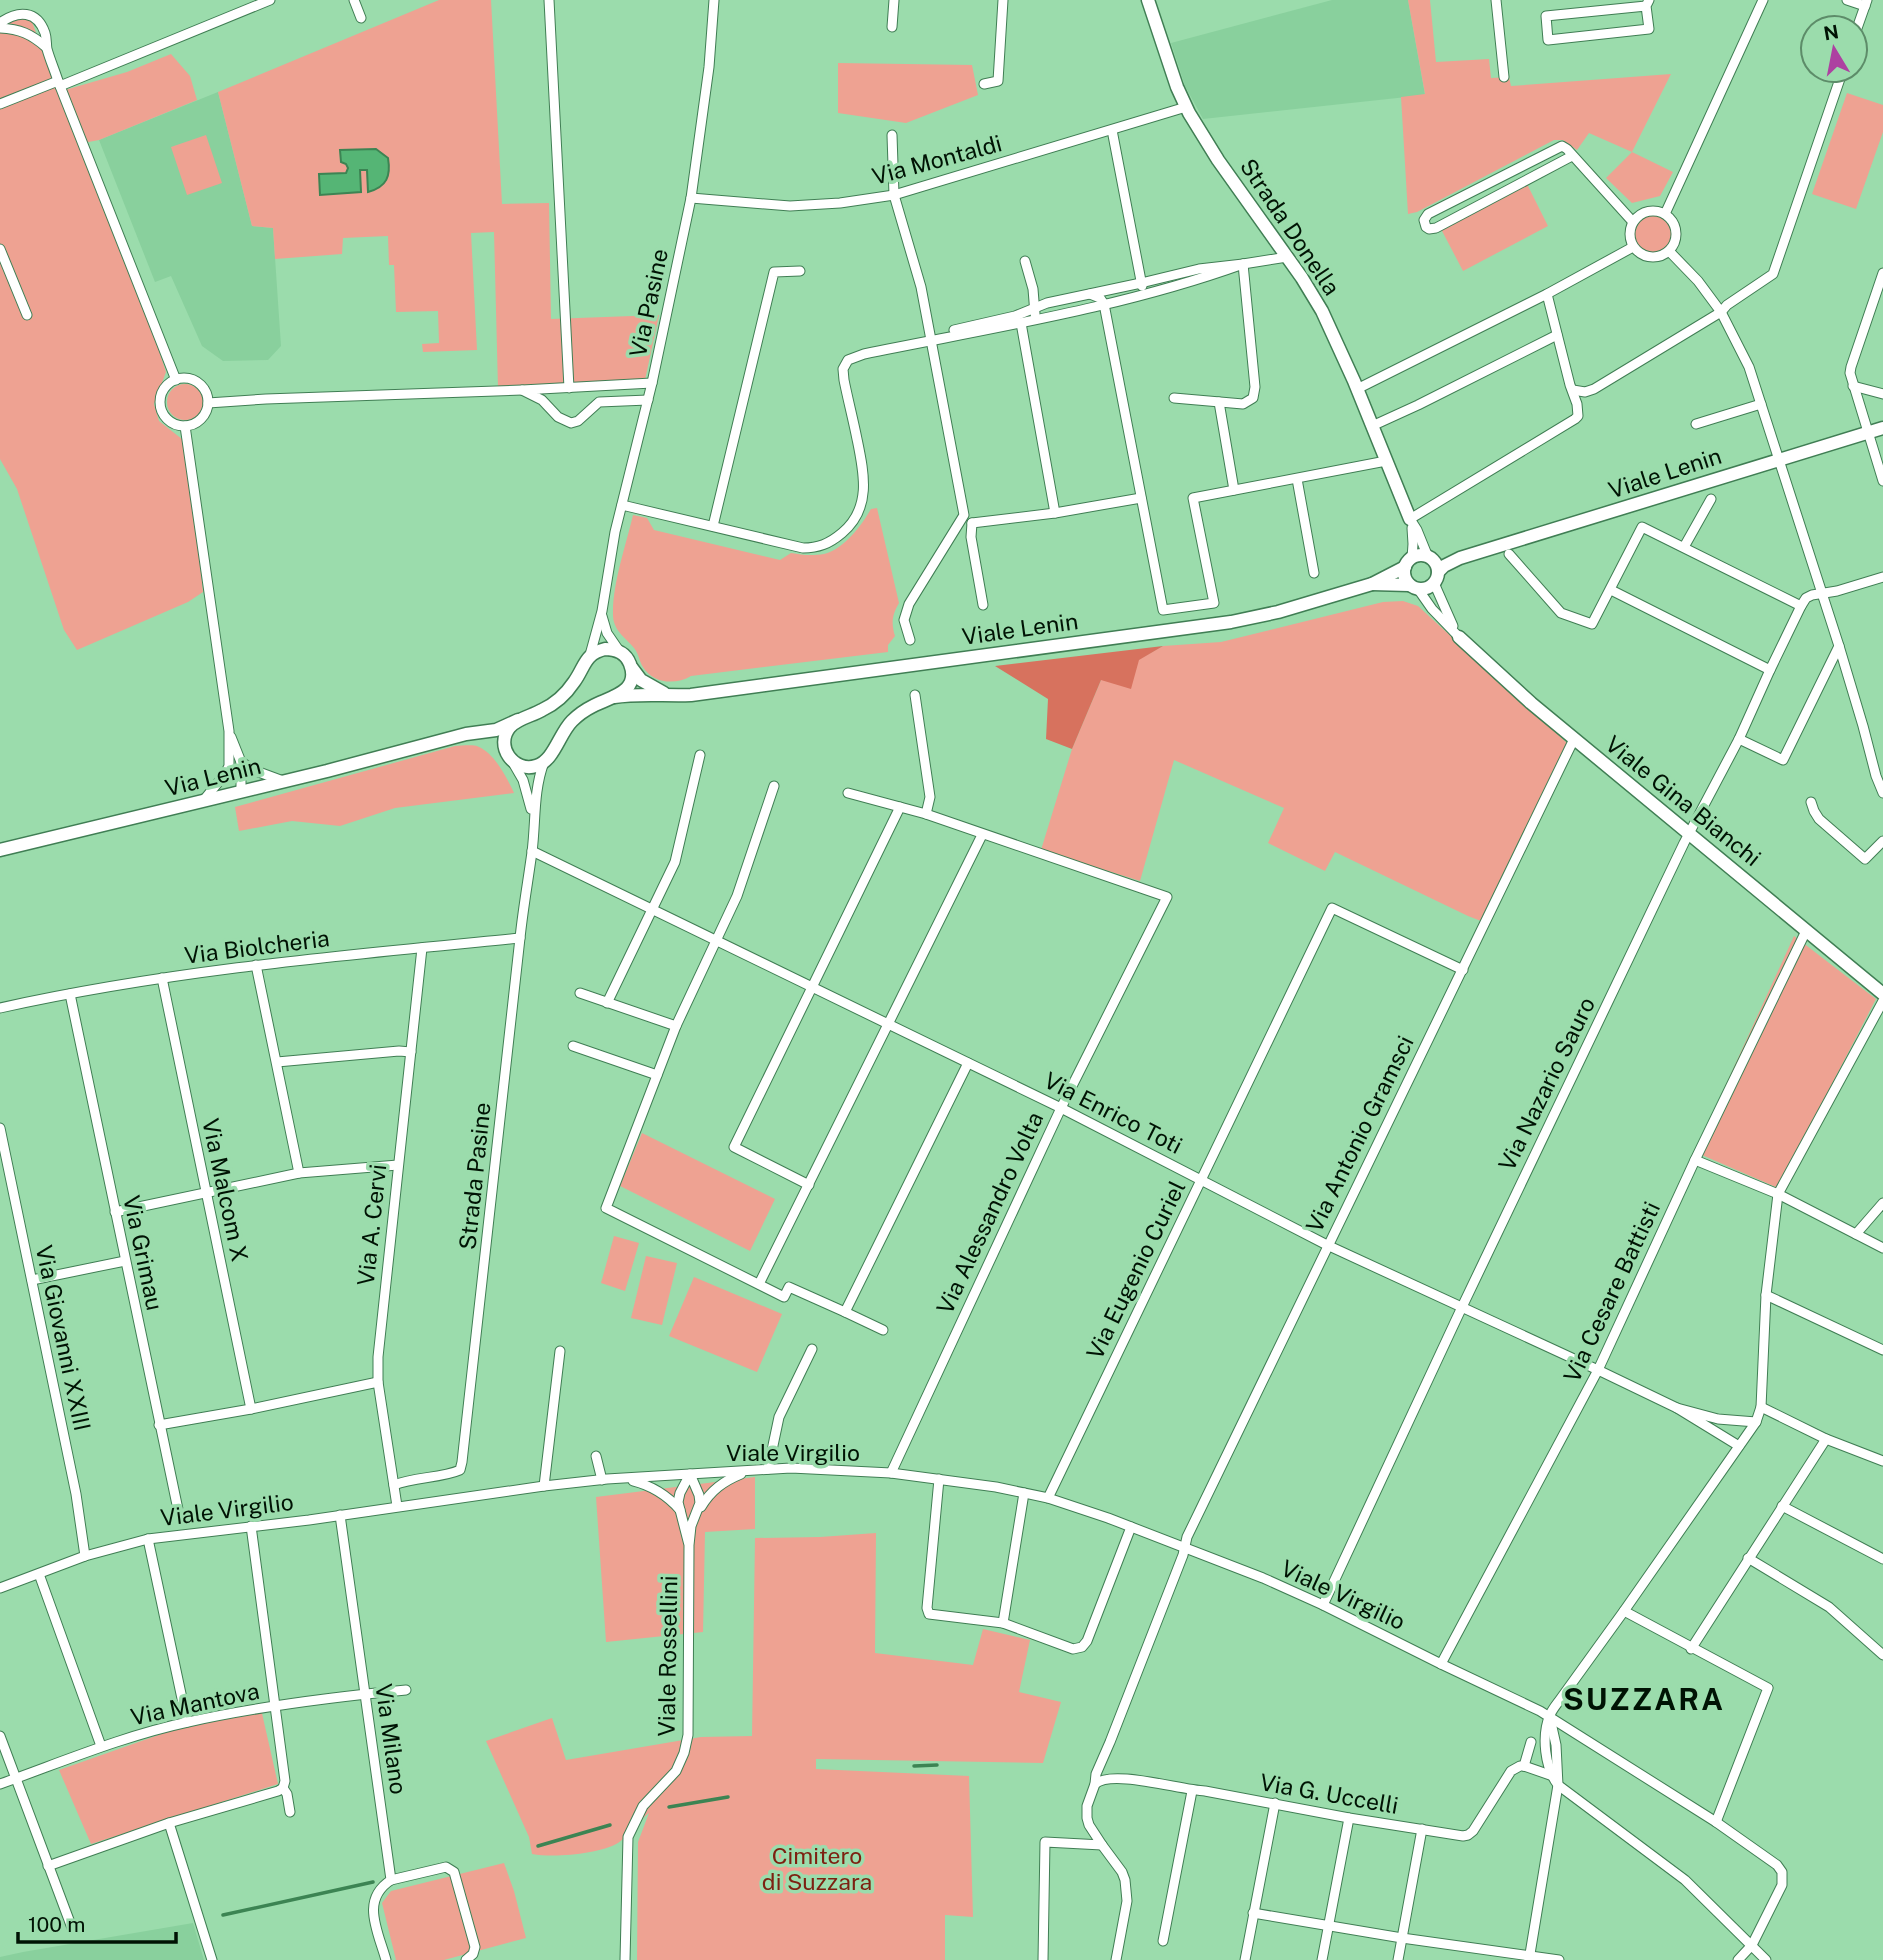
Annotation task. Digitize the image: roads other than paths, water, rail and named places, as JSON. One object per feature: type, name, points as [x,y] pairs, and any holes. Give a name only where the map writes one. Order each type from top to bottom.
[{"type":"main road","name":"Strada Donella","points":[[1148,0],[1186,107],[1218,160],[1321,307],[1410,519]]},
{"type":"main road","name":"Viale Lenin","points":[[614,697],[691,695],[1231,622],[1278,612],[1372,584],[1417,556],[1433,568],[1444,566],[1460,558],[1883,428]]},
{"type":"main road","points":[[1408,562],[1404,577],[1413,587]]},
{"type":"main road","name":"Viale Lenin","points":[[1372,584],[1426,589],[1433,568]]},
{"type":"main road","name":"Viale Gina Bianchi","points":[[1459,637],[1504,680],[1574,739],[1883,994]]},
{"type":"main road","points":[[590,655],[605,649],[620,652],[641,680],[670,695]]},
{"type":"main road","name":"Via Lenin","points":[[0,850],[466,734],[496,730],[546,709],[566,692],[590,655]]},
{"type":"main road","points":[[518,720],[504,739],[504,747],[509,758],[519,766],[535,767],[549,757],[572,720],[590,707],[627,688],[631,681],[631,665]]},
{"type":"main road","name":"Via Lenin","points":[[436,743],[479,738],[498,745],[509,758]]},
{"type":"street","points":[[0,104],[270,0]]},
{"type":"street","points":[[354,0],[362,18]]},
{"type":"street","points":[[549,0],[569,388]]},
{"type":"street","name":"Via Pasine","points":[[590,655],[602,611],[615,532],[652,383],[691,198],[709,67],[714,0]]},
{"type":"street","points":[[892,27],[894,0]]},
{"type":"street","points":[[984,84],[998,81],[1003,0]]},
{"type":"street","points":[[1496,0],[1504,76]]},
{"type":"street","points":[[1665,214],[1763,0]]},
{"type":"street","points":[[1847,0],[1866,3]]},
{"type":"street","points":[[1648,3],[1650,30],[1548,40],[1546,16],[1648,3]]},
{"type":"street","points":[[0,23],[16,14],[28,15],[37,19],[44,30],[46,47],[59,83],[176,380]]},
{"type":"street","points":[[0,28],[29,33],[46,47]]},
{"type":"street","points":[[1573,390],[1593,390],[1721,312],[1773,274],[1838,84]]},
{"type":"street","name":"Via Montaldi","points":[[691,198],[790,206],[840,203],[894,195],[1186,107]]},
{"type":"street","points":[[1112,130],[1144,295]]},
{"type":"street","points":[[892,135],[894,195],[921,287],[967,520],[972,523],[1055,513],[1140,498]]},
{"type":"street","points":[[1572,156],[1436,228],[1429,229],[1424,223],[1428,215],[1558,147],[1565,147],[1633,222]]},
{"type":"street","points":[[1650,211],[1665,214],[1676,231],[1674,245],[1664,255],[1643,256],[1633,247],[1629,235],[1633,222],[1643,213],[1650,211]]},
{"type":"street","points":[[1357,388],[1547,295],[1633,247]]},
{"type":"street","points":[[0,249],[27,315]]},
{"type":"street","points":[[1669,251],[1698,281],[1721,312],[1746,358],[1839,646],[1883,793]]},
{"type":"street","points":[[931,340],[938,334],[1015,316],[1046,303],[1141,279],[1287,257]]},
{"type":"street","points":[[1026,261],[1033,289],[1036,319]]},
{"type":"street","points":[[622,505],[803,548],[817,548],[833,541],[847,529],[859,511],[864,494],[863,470],[844,369],[848,360],[864,354],[1144,295],[1243,264]]},
{"type":"street","points":[[1174,398],[1243,404],[1255,394],[1243,264]]},
{"type":"street","points":[[713,526],[774,272],[800,271]]},
{"type":"street","points":[[1883,273],[1850,373],[1883,481]]},
{"type":"street","points":[[1104,304],[1106,296],[1137,288],[1141,279]]},
{"type":"street","points":[[1090,294],[1100,298],[1104,304],[1163,610],[1214,603],[1193,498],[1386,461]]},
{"type":"street","points":[[1547,295],[1578,412]]},
{"type":"street","points":[[1021,323],[1055,513]]},
{"type":"street","points":[[1372,426],[1557,335]]},
{"type":"street","points":[[183,378],[198,383],[207,395],[208,403],[199,422],[186,426],[171,423],[165,418],[160,404],[164,389],[183,378]]},
{"type":"street","points":[[208,403],[652,383]]},
{"type":"street","points":[[615,400],[623,393],[619,385]]},
{"type":"street","points":[[1853,386],[1883,394]]},
{"type":"street","points":[[544,403],[549,393],[558,388]]},
{"type":"street","points":[[522,390],[534,395],[558,417],[571,423],[578,421],[599,402],[648,400]]},
{"type":"street","points":[[1410,519],[1575,419],[1593,390]]},
{"type":"street","points":[[1219,402],[1234,490]]},
{"type":"street","points":[[1696,424],[1761,404]]},
{"type":"street","points":[[186,426],[229,732],[229,766],[241,792]]},
{"type":"street","points":[[1297,479],[1314,573]]},
{"type":"street","points":[[1684,547],[1711,499]]},
{"type":"street","points":[[910,640],[904,620],[909,604],[964,515]]},
{"type":"street","points":[[1408,562],[1413,538],[1410,519]]},
{"type":"street","points":[[1410,519],[1418,530],[1433,568],[1444,610],[1459,637]]},
{"type":"street","points":[[972,523],[971,537],[983,606]]},
{"type":"street","points":[[1509,554],[1561,613],[1592,624],[1612,590],[1642,527],[1801,606]]},
{"type":"street","points":[[1820,592],[1883,577]]},
{"type":"street","points":[[1413,587],[1459,637]]},
{"type":"street","points":[[1612,590],[1770,670]]},
{"type":"street","name":"Via Nazario Sauro","points":[[1323,1605],[1689,833],[1739,739],[1801,606],[1806,598],[1820,592]]},
{"type":"street","points":[[602,611],[607,633],[620,652]]},
{"type":"street","points":[[1739,739],[1783,760],[1839,646]]},
{"type":"street","points":[[915,695],[930,797],[926,814]]},
{"type":"street","points":[[229,732],[241,762],[241,792]]},
{"type":"street","name":"Via Antonio Gramsci","points":[[1116,1960],[1127,1894],[1122,1872],[1087,1818],[1087,1807],[1096,1774],[1111,1742],[1187,1537],[1574,739]]},
{"type":"street","points":[[607,1003],[675,862],[700,755]]},
{"type":"street","points":[[509,758],[526,787],[533,818]]},
{"type":"street","points":[[241,762],[256,771],[285,781]]},
{"type":"street","points":[[533,818],[538,780],[544,762]]},
{"type":"street","points":[[203,801],[229,766]]},
{"type":"street","points":[[774,786],[737,896],[676,1026],[606,1208],[784,1297],[789,1287],[883,1330]]},
{"type":"street","points":[[759,1284],[982,835],[926,814],[848,793]]},
{"type":"street","points":[[1811,802],[1819,819],[1865,859],[1883,841]]},
{"type":"street","points":[[809,1185],[734,1147],[900,807]]},
{"type":"street","name":"Strada Pasine","points":[[394,1485],[420,1477],[452,1474],[460,1470],[462,1462],[532,851],[533,818]]},
{"type":"street","name":"Via Alessandro Volta","points":[[891,1473],[1061,1108],[1167,897],[982,835]]},
{"type":"street","name":"Via Enrico Toti","points":[[532,851],[1061,1108],[1327,1245],[1677,1408],[1739,1446]]},
{"type":"street","name":"Via Eugenio Curiel","points":[[1048,1498],[1332,908],[1463,970]]},
{"type":"street","name":"Via Cesare Battisti","points":[[1441,1664],[1598,1370],[1695,1160],[1806,931]]},
{"type":"street","name":"Via Biolcheria","points":[[0,1008],[162,978],[256,965],[520,938]]},
{"type":"street","name":"Via A. Cervi","points":[[397,1506],[378,1382],[377,1357],[422,947]]},
{"type":"street","points":[[256,965],[299,1172]]},
{"type":"street","name":"Via Malcom X","points":[[162,978],[251,1409]]},
{"type":"street","points":[[580,993],[676,1026]]},
{"type":"street","name":"Via Grimau","points":[[70,994],[180,1519]]},
{"type":"street","points":[[1766,1960],[1685,1880],[1558,1785],[1550,1775],[1545,1736],[1549,1716],[1559,1700],[1756,1422],[1761,1407],[1766,1295],[1779,1194],[1883,1001]]},
{"type":"street","points":[[573,1046],[657,1075]]},
{"type":"street","points":[[277,1062],[411,1052]]},
{"type":"street","points":[[845,1312],[968,1063]]},
{"type":"street","name":"Via Giovanni XXIII","points":[[0,1128],[76,1494],[85,1556]]},
{"type":"street","points":[[1695,1160],[1779,1194],[1883,1248]]},
{"type":"street","points":[[116,1212],[299,1172],[398,1165]]},
{"type":"street","points":[[1856,1234],[1883,1203]]},
{"type":"street","points":[[32,1280],[125,1261]]},
{"type":"street","points":[[1766,1295],[1883,1350]]},
{"type":"street","points":[[768,1469],[779,1417],[812,1349]]},
{"type":"street","points":[[544,1486],[560,1351]]},
{"type":"street","points":[[159,1425],[378,1382]]},
{"type":"street","points":[[1761,1407],[1826,1439],[1883,1461]]},
{"type":"street","name":"Via Enrico Toti","points":[[1677,1408],[1718,1419],[1756,1422]]},
{"type":"street","points":[[1692,1649],[1826,1439]]},
{"type":"street","points":[[596,1456],[602,1480]]},
{"type":"street","name":"Viale Virgilio","points":[[0,1588],[85,1556],[148,1539],[602,1480],[791,1468],[891,1473],[996,1487],[1048,1498],[1263,1578],[1549,1716],[1716,1822],[1777,1865],[1782,1872],[1782,1885],[1752,1945]]},
{"type":"street","points":[[689,1545],[691,1527],[706,1499],[725,1481],[748,1471]]},
{"type":"street","points":[[690,1474],[699,1495],[697,1514]]},
{"type":"street","points":[[689,1545],[678,1502],[690,1474]]},
{"type":"street","points":[[622,1479],[647,1484],[663,1493],[681,1511]]},
{"type":"street","points":[[939,1479],[927,1608],[929,1614],[1003,1623],[1073,1649],[1082,1647],[1087,1641],[1130,1527]]},
{"type":"street","points":[[1003,1623],[1024,1493]]},
{"type":"street","points":[[1782,1506],[1883,1559]]},
{"type":"street","name":"Via Milano","points":[[340,1515],[391,1880]]},
{"type":"street","points":[[251,1526],[284,1788],[290,1812]]},
{"type":"street","points":[[148,1539],[187,1722]]},
{"type":"street","name":"Viale Rossellini","points":[[625,1960],[628,1837],[643,1807],[676,1771],[688,1735],[689,1545]]},
{"type":"street","points":[[1748,1558],[1829,1607],[1883,1655]]},
{"type":"street","points":[[39,1574],[101,1746]]},
{"type":"street","points":[[1624,1611],[1768,1688],[1716,1822]]},
{"type":"street","name":"Via Mantova","points":[[0,1784],[101,1746],[187,1722],[275,1707],[406,1690]]},
{"type":"street","points":[[1529,1957],[1558,1785],[1556,1745],[1549,1716]]},
{"type":"street","points":[[0,1736],[72,1928]]},
{"type":"street","points":[[1531,1742],[1524,1766],[1550,1775]]},
{"type":"street","name":"Via G. Uccelli","points":[[1095,1784],[1101,1779],[1121,1778],[1349,1818],[1468,1835],[1511,1771],[1524,1766]]},
{"type":"street","points":[[48,1866],[169,1823],[284,1788]]},
{"type":"street","points":[[1163,1941],[1192,1791]]},
{"type":"street","points":[[1245,1960],[1275,1803]]},
{"type":"street","points":[[1322,1960],[1349,1818]]},
{"type":"street","points":[[169,1823],[212,1960]]},
{"type":"street","points":[[1398,1960],[1422,1829]]},
{"type":"street","points":[[1043,1960],[1045,1842],[1102,1845]]},
{"type":"street","points":[[386,1960],[372,1906],[379,1890],[391,1880],[446,1867],[454,1872],[475,1947],[473,1954],[466,1960]]},
{"type":"street","points":[[1253,1913],[1327,1927],[1559,1960]]},
{"type":"street","points":[[1738,1960],[1752,1945]]},
{"type":"waterway","points":[[914,1766],[937,1765]]},
{"type":"waterway","points":[[669,1807],[728,1797]]},
{"type":"waterway","points":[[538,1846],[610,1825]]},
{"type":"waterway","points":[[223,1915],[373,1882]]},
{"type":"district","name":"SUZZARA","points":[[1644,1700]]},
{"type":"park label","name":"Cimitero di Suzzara","points":[[817,1869]]}]
